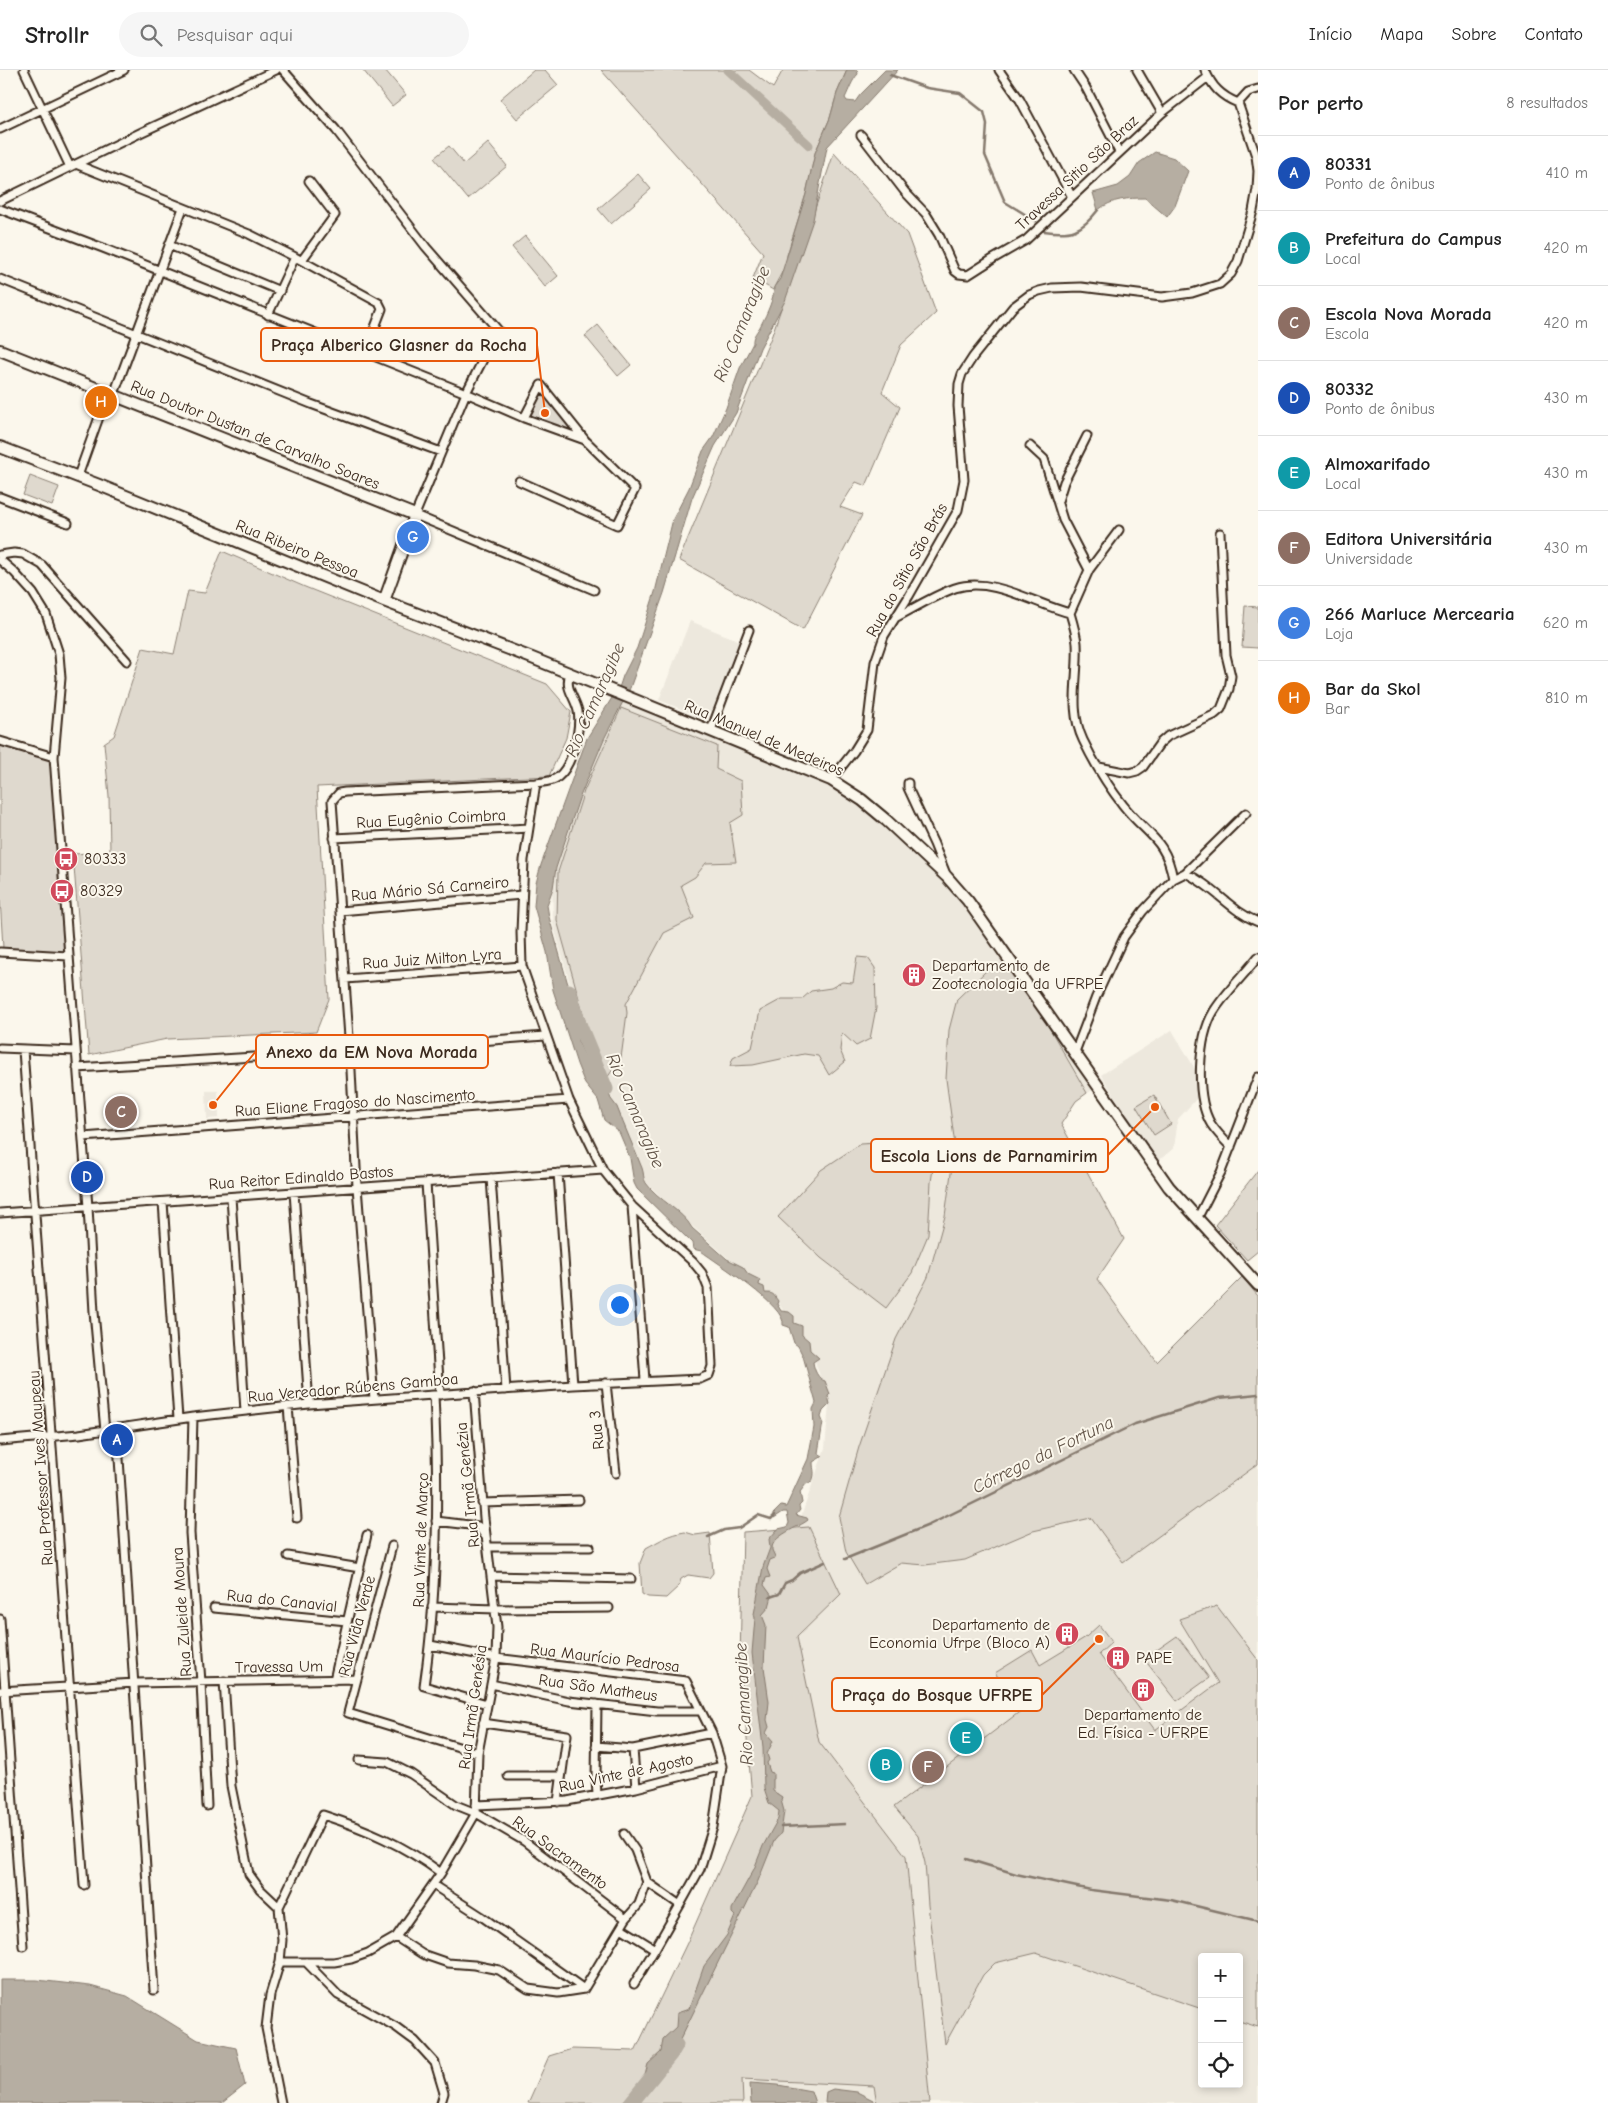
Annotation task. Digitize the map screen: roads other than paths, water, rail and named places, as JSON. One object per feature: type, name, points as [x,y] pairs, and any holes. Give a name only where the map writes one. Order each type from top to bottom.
[{"type":"main road","name":"Rua Doutor Dustan de Carvalho Soares","points":[[0,350],[415,515]]},
{"type":"main road","name":"Rua Ribeiro Pessoa","points":[[0,447],[78,476],[384,601],[582,679]]},
{"type":"main road","points":[[384,601],[415,515]]},
{"type":"main road","name":"Rua Manuel de Medeiros","points":[[582,679],[831,780],[877,812],[947,877],[980,916],[1170,1188],[1197,1220],[1258,1285]]},
{"type":"street","points":[[24,70],[42,110],[74,166],[249,234],[295,256],[382,306],[365,353]]},
{"type":"street","points":[[0,129],[124,70]]},
{"type":"street","points":[[0,201],[276,70]]},
{"type":"street","points":[[283,70],[336,130],[426,247],[498,330],[466,393],[415,515],[594,590]]},
{"type":"street","points":[[999,70],[1020,100],[1072,197]]},
{"type":"street","points":[[1074,70],[1086,88],[1119,152]]},
{"type":"street","points":[[1137,70],[1162,113]]},
{"type":"street","points":[[1206,73],[1223,96],[1238,103],[1248,92],[1258,89]]},
{"type":"street","name":"Travessa Sitio São Braz","points":[[861,135],[905,192],[926,214],[938,235],[952,267],[959,274],[968,275],[1026,240],[1206,73]]},
{"type":"street","name":"Rua do Sítio São Brás","points":[[831,780],[854,751],[867,730],[875,662],[884,636],[897,618],[951,524],[962,494],[963,457],[958,400],[962,374],[977,351],[1013,307],[1029,295],[1052,288],[1081,288],[1162,297],[1177,296],[1205,290],[1220,284],[1231,274],[1245,243],[1253,211],[1258,171],[1251,139],[1238,103]]},
{"type":"street","points":[[302,260],[335,215],[309,181]]},
{"type":"street","points":[[78,476],[111,393],[137,335],[183,208]]},
{"type":"street","points":[[0,210],[160,271],[524,418],[585,440]]},
{"type":"street","points":[[169,245],[280,291]]},
{"type":"street","points":[[268,316],[295,256]]},
{"type":"street","points":[[0,280],[311,404],[441,452]]},
{"type":"street","points":[[519,480],[617,525],[635,489],[585,440],[541,385],[524,418]]},
{"type":"street","points":[[1058,501],[1064,482],[1087,436]]},
{"type":"street","points":[[1030,446],[1037,450],[1044,459],[1063,520],[1089,570]]},
{"type":"street","points":[[0,498],[68,523]]},
{"type":"street","points":[[1119,530],[1089,570],[1070,613],[1077,641],[1074,708],[1077,726],[1084,742],[1124,807],[1159,841],[1167,855],[1173,879]]},
{"type":"street","points":[[1099,767],[1129,773],[1137,771],[1143,767],[1160,743],[1168,736],[1214,716],[1221,709],[1232,676],[1226,654],[1220,533]]},
{"type":"street","points":[[0,555],[23,554],[42,565],[127,661]]},
{"type":"street","points":[[0,560],[33,593],[46,614],[59,654],[61,678],[54,756],[83,1137],[94,1312],[105,1430]]},
{"type":"street","points":[[897,618],[956,588],[974,585],[989,586],[1010,592],[1048,607],[1070,613]]},
{"type":"street","points":[[711,730],[749,630]]},
{"type":"street","points":[[374,1399],[357,1186],[350,1051],[332,801],[339,793],[345,792],[536,783],[553,780],[559,776],[569,761],[576,742],[578,711],[568,686],[567,681],[570,674]]},
{"type":"street","points":[[0,741],[54,756]]},
{"type":"street","points":[[536,783],[522,896],[522,966],[569,1100],[603,1170],[632,1206],[645,1380]]},
{"type":"street","points":[[908,783],[908,788],[947,877]]},
{"type":"street","points":[[1075,1052],[1099,990],[1124,937],[1143,911],[1173,879],[1184,873],[1246,813]]},
{"type":"street","name":"Rua Eugênio Coimbra","points":[[334,838],[529,828]]},
{"type":"street","points":[[1184,873],[1201,880],[1236,910],[1258,922]]},
{"type":"street","name":"Rua Mário Sá Carneiro","points":[[340,911],[522,896]]},
{"type":"street","points":[[0,952],[68,956]]},
{"type":"street","points":[[1231,1147],[1211,1123],[1205,1110],[1202,1067],[1204,1035],[1214,1012],[1258,957]]},
{"type":"street","name":"Rua Juiz Milton Lyra","points":[[345,979],[522,966]]},
{"type":"street","points":[[77,1068],[350,1051],[545,1036]]},
{"type":"street","points":[[0,1048],[76,1051]]},
{"type":"street","name":"Rua Professor Ives Maupeau","points":[[24,1050],[84,1885]]},
{"type":"street","points":[[1197,1220],[1231,1147],[1258,1077]]},
{"type":"street","name":"Rua Eliane Fragoso do Nascimento","points":[[83,1137],[569,1100]]},
{"type":"street","name":"Rua Reitor Edinaldo Bastos","points":[[0,1213],[232,1197],[357,1186],[603,1170]]},
{"type":"street","points":[[558,1174],[573,1385]]},
{"type":"street","points":[[491,1178],[506,1390]]},
{"type":"street","name":"Rua Vinte de Março","points":[[426,1183],[437,1395],[437,1458],[430,1645],[424,1686],[486,1704]]},
{"type":"street","points":[[294,1192],[309,1404]]},
{"type":"street","points":[[232,1197],[245,1411]]},
{"type":"street","points":[[163,1202],[178,1419]]},
{"type":"street","name":"Rua Vereador Rúbens Gamboa","points":[[0,1441],[52,1437],[193,1417],[309,1404],[645,1380],[700,1379],[709,1376],[712,1366],[710,1304],[708,1288],[702,1273],[693,1262],[632,1206]]},
{"type":"street","name":"Rua 3","points":[[606,1383],[616,1474]]},
{"type":"street","name":"Rua Irmã Genézia","points":[[474,1391],[482,1503],[491,1576]]},
{"type":"street","points":[[288,1406],[297,1518]]},
{"type":"street","name":"Rua Zuleide Moura","points":[[193,1417],[190,1532],[201,1682],[207,1806]]},
{"type":"street","points":[[117,1428],[154,1990]]},
{"type":"street","points":[[482,1503],[579,1500]]},
{"type":"street","points":[[436,1521],[478,1526],[483,1531],[488,1547],[590,1547]]},
{"type":"street","points":[[334,1680],[367,1535]]},
{"type":"street","name":"Rua Vida Verde","points":[[392,1546],[348,1713],[478,1753]]},
{"type":"street","points":[[288,1556],[360,1568]]},
{"type":"street","points":[[491,1576],[631,1579]]},
{"type":"street","name":"Rua Irmã Genésia","points":[[476,1813],[478,1753],[496,1658],[496,1609],[491,1576]]},
{"type":"street","points":[[432,1607],[496,1609],[608,1608]]},
{"type":"street","name":"Rua do Canavial","points":[[214,1608],[348,1621]]},
{"type":"street","points":[[0,1619],[2,1691],[23,1946]]},
{"type":"street","name":"Rua Maurício Pedrosa","points":[[430,1645],[496,1658],[686,1681],[712,1733],[722,1766]]},
{"type":"street","name":"Travessa Um","points":[[2,1691],[135,1683],[357,1679]]},
{"type":"street","points":[[224,1681],[230,1786],[249,1874],[260,1889],[279,1907]]},
{"type":"street","name":"Rua São Matheus","points":[[491,1684],[570,1701],[657,1711],[701,1711]]},
{"type":"street","points":[[597,1704],[597,1795]]},
{"type":"street","points":[[483,1723],[567,1736],[558,1802]]},
{"type":"street","points":[[596,1746],[633,1749],[712,1733]]},
{"type":"street","points":[[633,1749],[636,1788]]},
{"type":"street","name":"Rua Sacramento","points":[[359,1760],[387,1762],[411,1774],[456,1805],[476,1813],[524,1841],[626,1919]]},
{"type":"street","points":[[634,1984],[700,1869],[713,1827],[722,1766]]},
{"type":"street","name":"Rua Vinte de Agosto","points":[[476,1805],[558,1802],[636,1788],[722,1766]]},
{"type":"street","points":[[508,1776],[561,1776]]},
{"type":"street","points":[[280,1962],[334,1962],[351,1959],[368,1953],[396,1938],[441,1873],[476,1813]]},
{"type":"street","points":[[281,2103],[266,2028],[270,1995],[280,1962],[282,1940],[279,1907],[323,1815],[364,1828],[417,1855],[441,1873]]},
{"type":"street","points":[[624,1834],[635,1850],[647,1882],[680,1905]]},
{"type":"street","points":[[584,1990],[626,1919],[639,1904],[647,1882]]},
{"type":"street","points":[[433,1885],[584,1990]]},
{"type":"street","points":[[621,1928],[655,1949]]},
{"type":"street","points":[[396,1938],[422,1954],[448,1963],[474,1964],[499,1970],[528,1989],[558,1993],[584,1990]]},
{"type":"street","points":[[306,1962],[338,1995],[396,2027],[415,2041],[435,2063],[444,2093],[441,2103]]},
{"type":"waterway","points":[[728,70],[809,145]]},
{"type":"waterway","points":[[890,75],[927,88],[960,93],[984,112],[987,124],[985,155],[1005,202],[1036,221]]},
{"type":"waterway","points":[[1044,231],[1068,232],[1075,230],[1086,223],[1098,210]]},
{"type":"waterway","name":"Rio Camaragibe","points":[[569,991],[579,1024],[606,1089]]},
{"type":"waterway","name":"Córrego da Fortuna","points":[[845,1559],[929,1525],[1135,1424],[1219,1398],[1258,1394]]},
{"type":"waterway","points":[[708,1537],[724,1530],[739,1528],[758,1515],[771,1519],[775,1515]]},
{"type":"waterway","name":"Córrego da Fortuna","points":[[770,1597],[779,1594],[785,1583],[800,1573],[825,1562]]},
{"type":"waterway","points":[[781,1827],[845,1824]]},
{"type":"waterway","points":[[967,1859],[1016,1874],[1091,1890],[1171,1900],[1258,1921]]},
{"type":"waterway","name":"Rio Camaragibe","points":[[631,2103],[676,2045]]},
{"type":"place","name":"Bar da Skol","points":[[101,402]]},
{"type":"place","name":"Praça Alberico Glasner da Rocha","points":[[545,413]]},
{"type":"place","name":"266 Marluce Mercearia","points":[[413,537]]},
{"type":"place","name":"80333","points":[[66,859]]},
{"type":"place","name":"80329","points":[[62,891]]},
{"type":"place","name":"Departamento de Zootecnologia da UFRPE","points":[[914,975]]},
{"type":"place","name":"Anexo da EM Nova Morada","points":[[213,1105]]},
{"type":"place","name":"Escola Lions de Parnamirim","points":[[1155,1107]]},
{"type":"place","name":"Escola Nova Morada","points":[[121,1112]]},
{"type":"place","name":"80332","points":[[87,1177]]},
{"type":"place","name":"80331","points":[[117,1440]]},
{"type":"place","name":"Departamento de Economia Ufrpe (Bloco A)","points":[[1067,1634]]},
{"type":"place","name":"Praça do Bosque UFRPE","points":[[1099,1639]]},
{"type":"place","name":"PAPE","points":[[1118,1658]]},
{"type":"place","name":"Departamento de Ed. Física - UFRPE","points":[[1143,1690]]},
{"type":"place","name":"Almoxarifado","points":[[966,1738]]},
{"type":"place","name":"Prefeitura do Campus","points":[[886,1765]]},
{"type":"place","name":"Editora Universitária","points":[[928,1767]]}]
